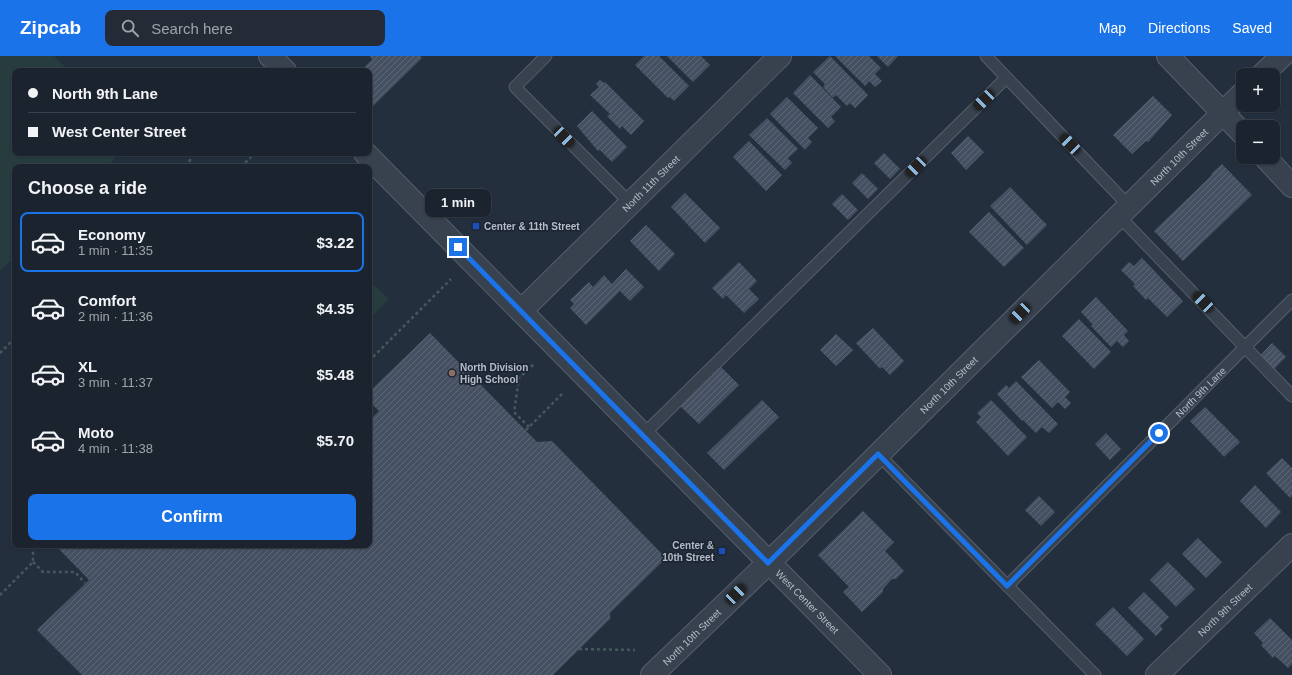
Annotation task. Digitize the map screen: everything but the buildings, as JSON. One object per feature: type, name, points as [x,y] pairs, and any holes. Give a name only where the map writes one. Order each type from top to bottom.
[{"type":"street","points":[[270,56],[282,68]]},
{"type":"street","name":"North 11th Street","points":[[521,311],[780,56]]},
{"type":"street","points":[[1168,56],[1236,127]]},
{"type":"street","points":[[1269,68],[1282,56]]},
{"type":"street","name":"North 10th Street","points":[[656,674],[1236,100]]},
{"type":"street","name":"West Center Street","points":[[368,156],[880,675]]},
{"type":"street","points":[[1271,164],[1292,186]]},
{"type":"street","name":"North 9th Street","points":[[1157,675],[1292,545]]},
{"type":"lane","points":[[546,56],[515,87],[630,203]]},
{"type":"lane","points":[[986,56],[1292,396]]},
{"type":"lane","points":[[643,436],[1006,78]]},
{"type":"lane","name":"North 9th Lane","points":[[1007,586],[1292,300]]},
{"type":"lane","points":[[878,454],[1095,675]]},
{"type":"path","points":[[244,164],[252,156]]},
{"type":"path","points":[[372,358],[451,279]]},
{"type":"path","points":[[0,353],[12,341]]},
{"type":"path","points":[[529,427],[514,412],[514,404],[519,378],[534,364]]},
{"type":"path","points":[[526,430],[563,393]]},
{"type":"path","points":[[33,548],[33,562],[43,572],[75,572],[85,583]]},
{"type":"path","points":[[0,595],[33,562]]},
{"type":"path","points":[[579,649],[635,650]]},
{"type":"green space","points":[[0,56],[54,56],[66,68],[12,68],[12,156],[118,156],[109,164],[12,164],[12,259],[0,271]]},
{"type":"green space","points":[[372,283],[389,299],[372,316]]},
{"type":"place","name":"Center & 11th Street","points":[[476,226]]},
{"type":"place","name":"North Division High School","points":[[452,373]]},
{"type":"place","name":"Center & 10th Street","points":[[722,551]]},
{"type":"route","points":[[458,247],[768,563],[878,454],[1007,586],[1159,433]]}]
